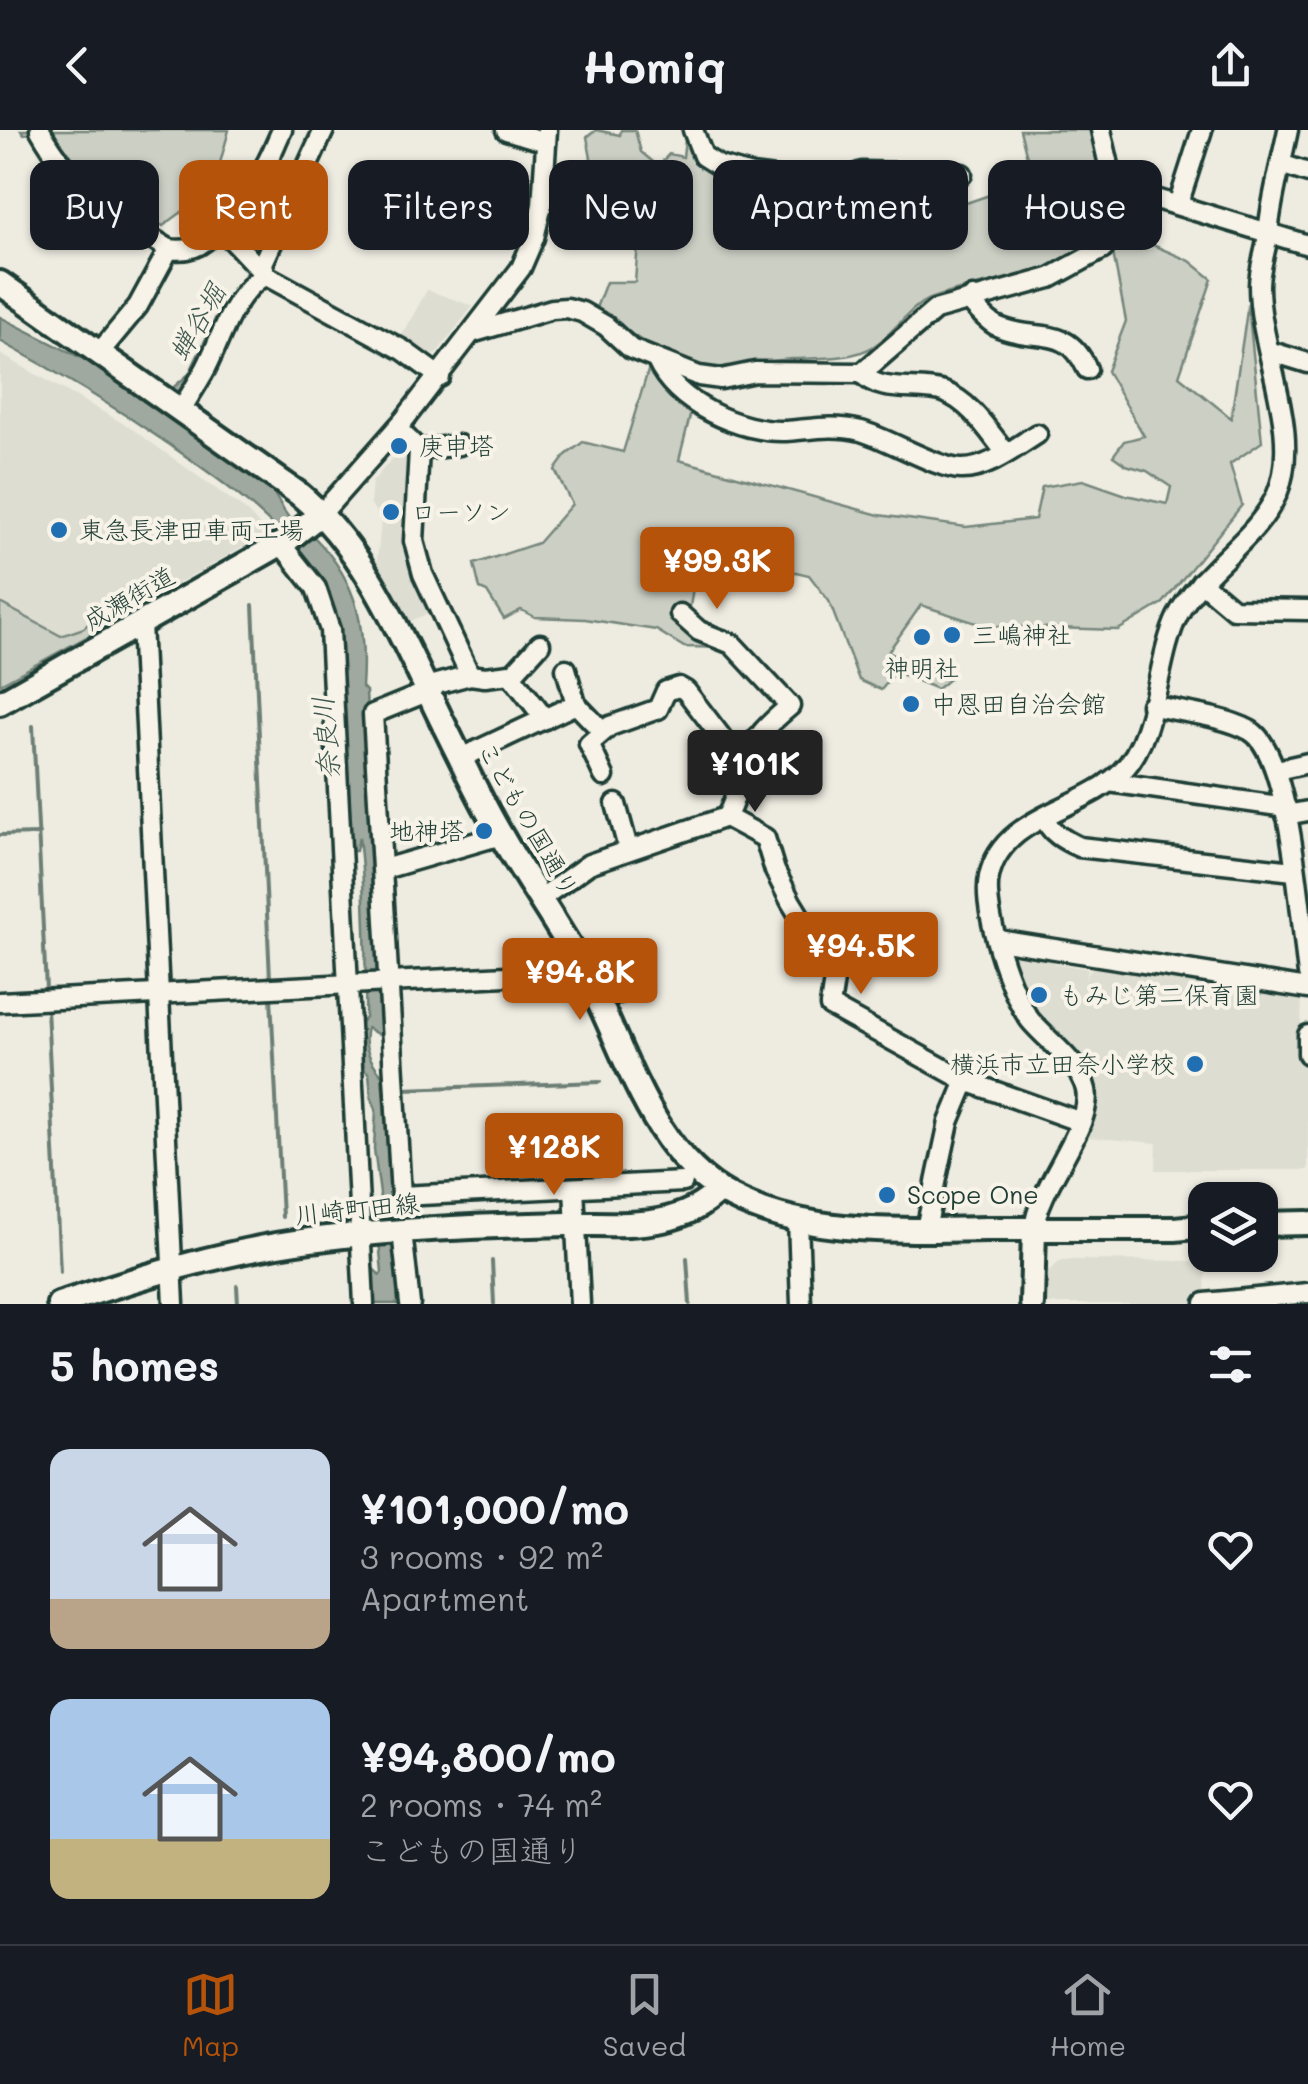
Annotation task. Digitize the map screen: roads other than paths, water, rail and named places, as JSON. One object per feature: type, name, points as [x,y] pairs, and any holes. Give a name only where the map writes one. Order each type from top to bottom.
[{"type":"main road","points":[[0,282],[99,353]]},
{"type":"main road","name":"こどもの国通り","points":[[99,353],[178,407],[343,537],[370,578],[500,835],[584,972],[657,1121],[689,1162],[719,1190],[762,1210],[862,1227],[1188,1228]]},
{"type":"main road","name":"成瀬街道","points":[[0,703],[283,542],[316,519]]},
{"type":"main road","name":"川崎町田線","points":[[59,1304],[172,1269],[291,1243],[401,1231],[659,1222],[691,1211],[719,1190]]},
{"type":"main road","points":[[1278,1224],[1308,1223]]},
{"type":"main road","points":[[1032,1304],[1034,1229]]},
{"type":"street","points":[[40,130],[74,182],[112,214],[169,249],[179,248]]},
{"type":"street","points":[[268,160],[282,130]]},
{"type":"street","points":[[257,266],[263,263],[324,130]]},
{"type":"street","points":[[316,519],[440,377],[521,268],[542,204],[547,136],[506,130]]},
{"type":"street","points":[[693,130],[703,156],[713,163]]},
{"type":"street","points":[[1101,130],[1108,160]]},
{"type":"street","points":[[1178,204],[1202,130]]},
{"type":"street","points":[[1034,1229],[1041,1198],[1081,1122],[1088,1096],[1082,1076],[1025,1013],[998,940],[988,901],[989,873],[1010,840],[1109,782],[1128,765],[1140,744],[1179,614],[1201,582],[1269,508],[1282,478],[1285,452],[1259,287],[1288,130]]},
{"type":"street","points":[[1280,164],[1308,172]]},
{"type":"street","points":[[1162,200],[1308,245]]},
{"type":"street","points":[[99,353],[138,306],[169,249]]},
{"type":"street","points":[[242,250],[257,266],[403,350],[440,377]]},
{"type":"street","points":[[862,374],[935,310],[1050,278],[1100,250]]},
{"type":"street","points":[[178,407],[206,367],[236,304],[255,281],[257,266]]},
{"type":"street","points":[[973,297],[974,306],[1001,328],[1065,339],[1074,346],[1086,369]]},
{"type":"street","points":[[475,332],[567,308],[606,326],[631,349],[699,376],[721,380],[755,372],[862,374],[873,383],[942,391],[956,398],[1006,452],[979,466],[960,470],[842,427],[776,430],[723,420],[709,414],[672,382],[657,360]]},
{"type":"street","points":[[1268,351],[1308,363]]},
{"type":"street","points":[[397,428],[419,450],[414,541],[423,574],[470,675]]},
{"type":"street","points":[[419,450],[459,445]]},
{"type":"street","points":[[283,542],[316,588],[330,630],[351,986],[364,1304]]},
{"type":"street","points":[[1201,582],[1234,608],[1308,610]]},
{"type":"street","points":[[540,899],[589,864],[726,817],[737,800],[742,764],[762,730],[790,706],[732,644],[700,630],[680,614]]},
{"type":"street","points":[[141,622],[174,1304]]},
{"type":"street","points":[[540,644],[511,676],[470,675],[433,685],[428,692],[373,714],[400,1196],[682,1182]]},
{"type":"street","points":[[566,669],[576,704],[602,731]]},
{"type":"street","points":[[511,676],[545,719]]},
{"type":"street","points":[[604,776],[589,744],[602,731],[658,709],[666,691],[679,687],[742,764]]},
{"type":"street","points":[[461,758],[576,704]]},
{"type":"street","points":[[1150,705],[1250,730],[1267,746],[1286,811],[1308,974]]},
{"type":"street","points":[[1276,770],[1308,764]]},
{"type":"street","points":[[1109,782],[1286,811],[1308,811]]},
{"type":"street","points":[[616,804],[628,848]]},
{"type":"street","points":[[726,817],[765,838],[775,871],[835,974],[830,1006],[966,1082],[1081,1122]]},
{"type":"street","points":[[1046,820],[1064,840],[1079,847],[1294,872]]},
{"type":"street","points":[[384,869],[500,835]]},
{"type":"street","points":[[998,940],[1308,989]]},
{"type":"street","points":[[598,999],[619,994],[611,966]]},
{"type":"street","points":[[0,1002],[584,972]]},
{"type":"street","points":[[1308,1035],[1308,1054]]},
{"type":"street","points":[[926,1230],[949,1122],[966,1082]]},
{"type":"street","points":[[574,1188],[580,1304]]},
{"type":"street","points":[[798,1219],[801,1304]]},
{"type":"street","points":[[401,1231],[410,1304]]},
{"type":"street","points":[[1205,1303],[1308,1293]]},
{"type":"waterway","points":[[253,605],[270,979]]},
{"type":"waterway","points":[[33,726],[46,989]]},
{"type":"waterway","points":[[0,835],[39,834]]},
{"type":"waterway","points":[[271,997],[282,1217]]},
{"type":"waterway","points":[[47,1008],[60,1272]]},
{"type":"waterway","points":[[403,1089],[600,1082]]},
{"type":"waterway","points":[[687,1258],[690,1304]]},
{"type":"waterway","points":[[492,1261],[494,1304]]},
{"type":"waterway","points":[[237,1286],[238,1304]]},
{"type":"place","name":"庚申塔","points":[[399,446]]},
{"type":"place","name":"ローソン","points":[[391,512]]},
{"type":"place","name":"東急長津田車両工場","points":[[59,530]]},
{"type":"place","name":"三嶋神社","points":[[952,635]]},
{"type":"place","name":"神明社","points":[[922,637]]},
{"type":"place","name":"中恩田自治会館","points":[[911,704]]},
{"type":"place","name":"地神塔","points":[[484,831]]},
{"type":"place","name":"もみじ第二保育園","points":[[1039,995]]},
{"type":"place","name":"横浜市立田奈小学校","points":[[1195,1064]]},
{"type":"place","name":"Scope One","points":[[887,1195]]},
{"type":"water label","name":"蝉谷堀","points":[[197,322]]},
{"type":"water label","name":"奈良川","points":[[326,738]]}]
